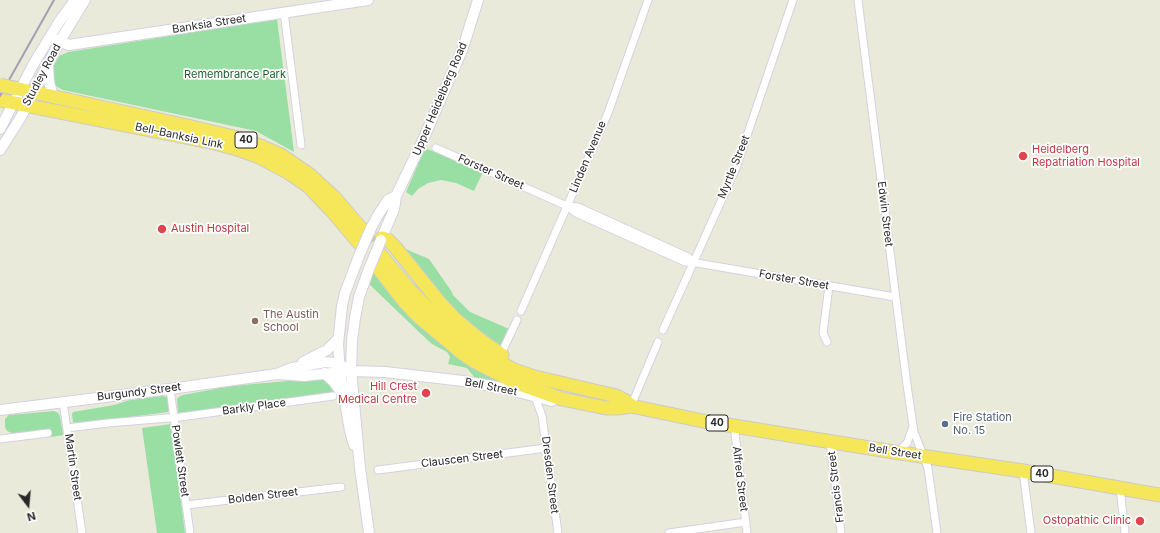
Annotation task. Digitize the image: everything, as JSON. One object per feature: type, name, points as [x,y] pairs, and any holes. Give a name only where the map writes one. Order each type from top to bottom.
[{"type":"highway","name":"40","points":[[0,85],[22,90]]},
{"type":"highway","name":"Bell–Banksia Link","points":[[22,90],[226,135],[249,141],[270,150],[296,165],[319,182],[336,198],[364,240]]},
{"type":"highway","name":"Bell–Banksia Link","points":[[14,102],[215,143],[259,157],[289,173],[308,186],[364,240]]},
{"type":"highway","points":[[380,238],[387,239],[395,246],[440,303],[455,319],[479,339],[516,363],[548,377],[557,383]]},
{"type":"highway","name":"40","points":[[375,263],[421,302],[454,333],[472,346],[514,370],[557,383]]},
{"type":"highway","name":"40","points":[[375,263],[403,300],[418,316],[455,348],[474,361],[514,382],[550,395],[576,402]]},
{"type":"highway","name":"Bell Street","points":[[557,383],[616,396],[626,401],[630,406]]},
{"type":"highway","name":"Bell Street","points":[[576,402],[612,408],[630,406],[703,421],[1023,471],[1160,495]]},
{"type":"main road","name":"Studley Road","points":[[22,90],[48,66],[56,39],[59,22],[75,0]]},
{"type":"main road","name":"Studley Road","points":[[0,150],[2,136],[21,117],[14,102],[22,90],[33,65],[56,39],[85,0]]},
{"type":"main road","name":"Banksia Street","points":[[56,39],[68,45],[367,0]]},
{"type":"main road","name":"Upper Heidelberg Road","points":[[369,533],[360,468],[351,371],[352,340],[359,297],[375,263],[380,238],[392,214],[396,196],[422,142],[460,55],[478,0]]},
{"type":"main road","points":[[48,66],[49,82],[53,96]]},
{"type":"main road","name":"Upper Heidelberg Road","points":[[360,468],[350,431],[340,368],[338,339],[344,299],[364,240],[388,200],[396,196]]},
{"type":"main road","points":[[378,215],[383,217],[392,214]]},
{"type":"main road","points":[[364,240],[380,238]]},
{"type":"main road","points":[[292,368],[327,350],[338,339]]},
{"type":"main road","name":"Burgundy Street","points":[[277,374],[292,368],[325,362],[351,371]]},
{"type":"main road","name":"Burgundy Street","points":[[0,410],[277,374],[304,376],[324,374],[340,368]]},
{"type":"main road","name":"Bell Street","points":[[351,371],[376,372],[487,385],[554,401],[576,402]]},
{"type":"main road","points":[[352,387],[359,380],[376,372]]},
{"type":"main road","points":[[324,374],[333,381],[345,398]]},
{"type":"street","name":"Linden Avenue","points":[[521,311],[608,113],[648,0]]},
{"type":"street","name":"Myrtle Street","points":[[663,330],[736,168],[793,0]]},
{"type":"street","name":"Edwin Street","points":[[858,0],[895,298],[913,427],[928,468],[937,533]]},
{"type":"street","points":[[284,12],[300,145]]},
{"type":"street","name":"Forster Street","points":[[436,148],[567,206],[578,207],[688,257],[693,262],[895,298]]},
{"type":"street","points":[[827,342],[823,333],[829,286]]},
{"type":"street","points":[[501,354],[517,320]]},
{"type":"street","points":[[630,406],[658,342]]},
{"type":"street","name":"Powlett Street","points":[[170,389],[190,533]]},
{"type":"street","name":"Barkly Place","points":[[174,417],[334,396]]},
{"type":"street","name":"Dresden Street","points":[[535,397],[542,416],[558,533]]},
{"type":"street","points":[[542,416],[546,406],[554,401]]},
{"type":"street","name":"Martin Street","points":[[63,402],[82,533]]},
{"type":"street","points":[[67,428],[174,417]]},
{"type":"street","name":"Alfred Street","points":[[734,425],[747,533]]},
{"type":"street","points":[[894,452],[900,450],[907,443],[913,427]]},
{"type":"street","points":[[1,439],[48,433]]},
{"type":"street","name":"Francis Street","points":[[830,442],[841,533]]},
{"type":"street","name":"Clauscen Street","points":[[378,470],[546,448]]},
{"type":"street","points":[[1023,471],[1031,533]]},
{"type":"street","name":"Bolden Street","points":[[186,505],[340,487]]},
{"type":"street","points":[[1120,488],[1125,533]]},
{"type":"street","points":[[669,533],[746,522]]},
{"type":"green space","name":"Remembrance Park","points":[[277,19],[294,152],[256,131],[63,90],[54,85],[52,72],[54,63],[59,56],[68,52]]},
{"type":"green space","points":[[425,148],[483,172],[474,191],[456,183],[441,180],[428,183],[418,189],[412,196],[406,192]]},
{"type":"green space","points":[[401,247],[429,259],[453,295],[470,312],[509,329],[501,346],[499,347],[471,331]]},
{"type":"green space","points":[[374,272],[411,317],[435,339],[458,357],[496,379],[495,382],[475,378],[467,368],[448,364],[450,357],[447,352],[432,344],[368,283]]},
{"type":"green space","points":[[321,378],[326,379],[340,398],[178,413],[177,399],[183,395],[231,386]]},
{"type":"green space","points":[[162,396],[167,397],[170,409],[168,412],[76,424],[73,422],[73,412],[114,405],[130,400]]},
{"type":"green space","points":[[54,411],[60,416],[63,435],[51,437],[49,429],[14,434],[7,431],[5,427],[5,419],[9,415]]},
{"type":"green space","points":[[171,424],[185,533],[157,533],[142,428]]},
{"type":"tunnel","points":[[364,232],[380,254]]},
{"type":"railway","points":[[0,96],[54,0]]},
{"type":"place","name":"Heidelberg Repatriation Hospital","points":[[1023,156]]},
{"type":"place","name":"Austin Hospital","points":[[162,229]]},
{"type":"place","name":"The Austin School","points":[[255,321]]},
{"type":"place","name":"Hill Crest Medical Centre","points":[[426,393]]},
{"type":"place","name":"Fire Station No. 15","points":[[945,424]]},
{"type":"place","name":"Ostopathic Clinic","points":[[1140,521]]}]
